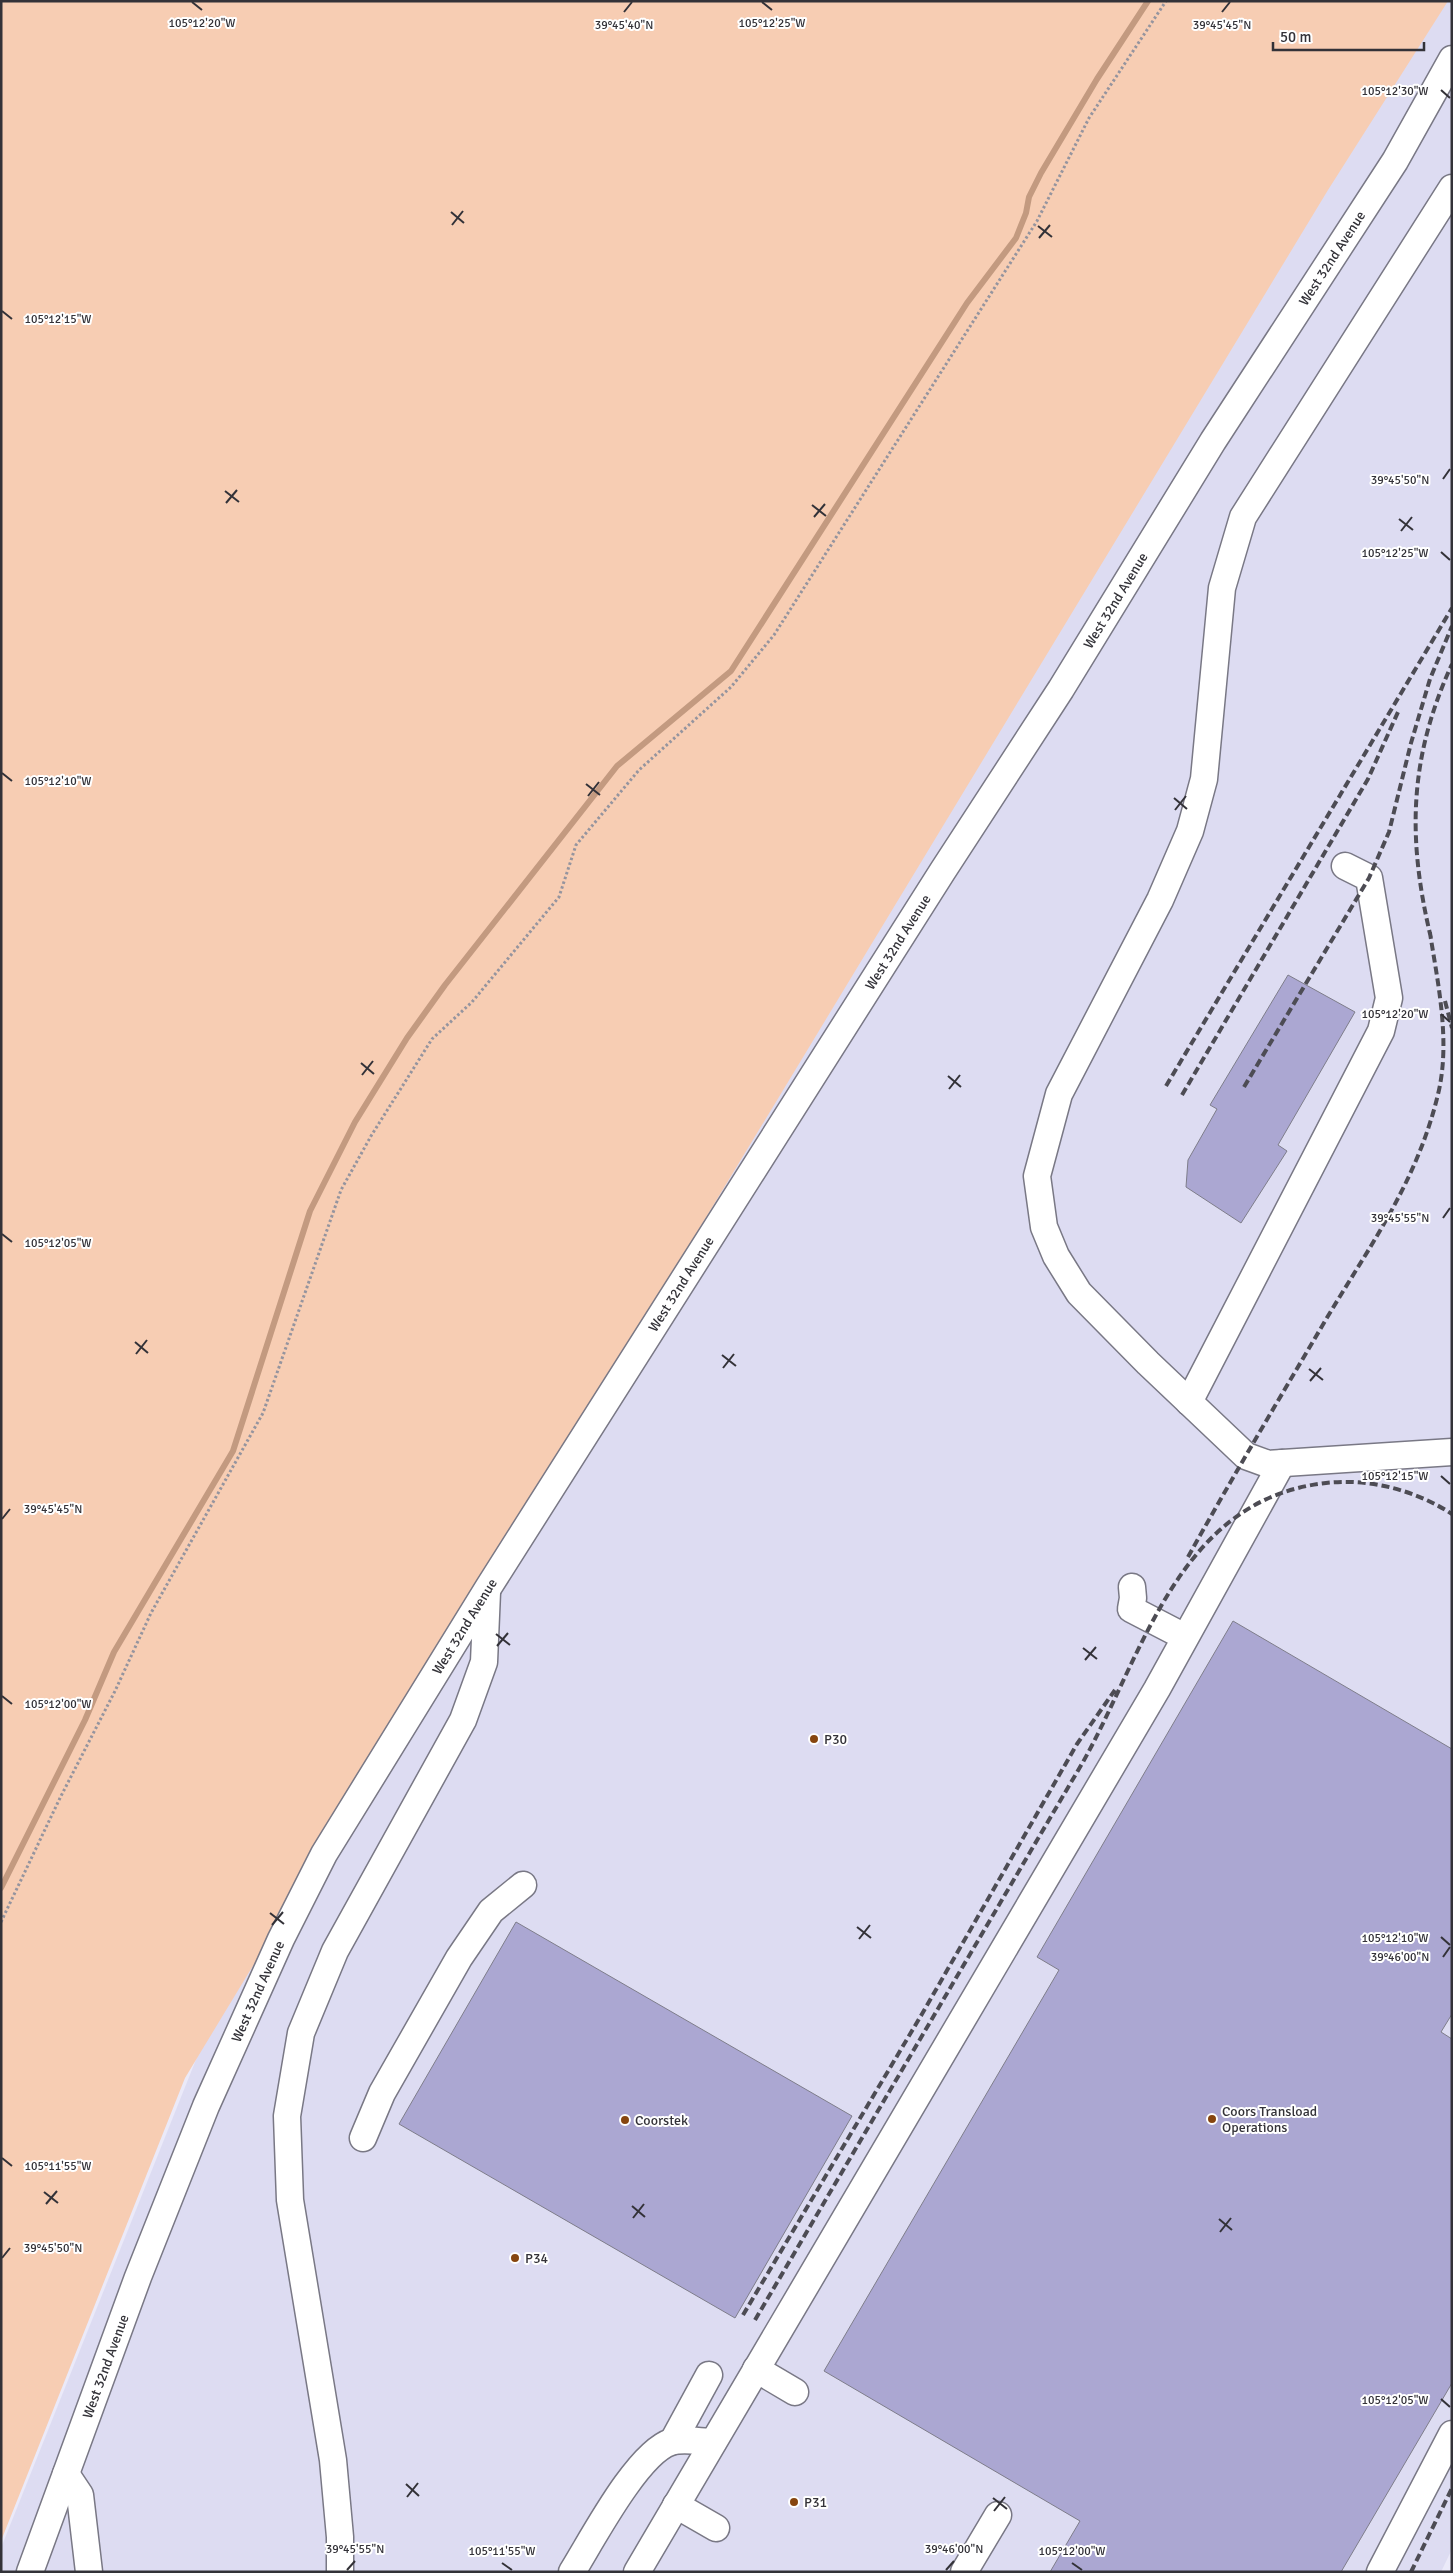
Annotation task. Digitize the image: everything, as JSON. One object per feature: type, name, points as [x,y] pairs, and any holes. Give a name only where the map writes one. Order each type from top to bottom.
[{"type":"street","name":"West 32nd Avenue","points":[[30,2572],[138,2277],[202,2115],[281,1939],[324,1854],[488,1588],[942,872],[1061,689],[1213,441],[1395,161],[1452,59]]},
{"type":"street","points":[[1452,188],[1243,516],[1222,588],[1204,779],[1190,831],[1160,900],[1059,1094],[1037,1176],[1044,1226],[1056,1256],[1079,1294],[1246,1456],[1261,1463],[1282,1463],[1452,1452]]},
{"type":"street","points":[[1189,1402],[1381,1031],[1389,998],[1369,878],[1345,866]]},
{"type":"street","points":[[638,2572],[1185,1637],[1282,1463]]},
{"type":"street","points":[[340,2572],[340,2537],[333,2460],[290,2200],[287,2116],[301,2033],[335,1951],[463,1720],[484,1662],[488,1588]]},
{"type":"street","points":[[1132,1588],[1131,1609],[1185,1637]]},
{"type":"street","points":[[363,2138],[382,2093],[459,1958],[491,1911],[524,1885]]},
{"type":"street","points":[[756,2369],[795,2392]]},
{"type":"street","points":[[673,2441],[709,2376]]},
{"type":"street","points":[[1380,2572],[1452,2434]]},
{"type":"street","points":[[572,2572],[625,2486],[663,2445],[673,2441],[713,2442]]},
{"type":"street","points":[[66,2474],[80,2495],[89,2572]]},
{"type":"street","points":[[676,2506],[716,2528]]},
{"type":"street","points":[[964,2572],[998,2515]]},
{"type":"path","points":[[1,1922],[60,1798],[116,1691],[151,1613],[263,1413],[341,1190],[371,1136],[432,1039],[472,1002],[559,898],[576,845],[639,770],[731,688],[774,635],[1037,221],[1089,118],[1166,1]]},
{"type":"shaded area","points":[[1,1],[1448,1],[1328,190],[185,2078],[1,2541]]},
{"type":"shaded area","points":[[1447,1],[1452,1],[1452,2549],[1441,2572],[1,2572],[1,2548],[334,1714]]},
{"type":"building","points":[[1288,975],[1355,1012],[1278,1145],[1287,1151],[1241,1223],[1186,1187],[1188,1160],[1217,1109],[1210,1105]]},
{"type":"building","name":"Coors Transload Operations","points":[[1233,1621],[1452,1749],[1452,2014],[1441,2032],[1452,2039],[1452,2383],[1341,2572],[1050,2572],[1080,2521],[824,2371],[1059,1970],[1037,1957]]},
{"type":"building","name":"Coorstek","points":[[516,1922],[852,2116],[735,2318],[399,2124]]},
{"type":"waterway","points":[[1,1888],[85,1720],[114,1652],[233,1451],[310,1211],[355,1122],[407,1038],[445,985],[617,766],[731,671],[967,303],[1016,238],[1026,213],[1029,197],[1041,173],[1097,79],[1148,1]]},
{"type":"railway","points":[[1166,1086],[1452,608]]},
{"type":"railway","points":[[1244,1087],[1369,878],[1389,832],[1411,743],[1430,679],[1452,626]]},
{"type":"railway","points":[[1431,938],[1418,866],[1416,799],[1427,732],[1452,664]]},
{"type":"railway","points":[[1182,1095],[1368,779],[1398,712]]},
{"type":"railway","points":[[1188,1557],[1328,1316],[1378,1235],[1420,1152],[1439,1090],[1443,1051],[1442,1012],[1430,933]]},
{"type":"railway","points":[[1445,1001],[1452,1028]]},
{"type":"railway","points":[[755,2320],[1083,1762],[1148,1630],[1172,1588],[1201,1550],[1235,1518],[1276,1495],[1326,1483],[1359,1482],[1375,1484],[1423,1498],[1452,1514]]},
{"type":"railway","points":[[743,2315],[922,2014],[1077,1744],[1115,1690]]},
{"type":"railway","points":[[1411,2572],[1452,2488]]},
{"type":"place","name":"P30","points":[[814,1739]]},
{"type":"place","name":"Coors Transload Operations","points":[[1212,2119]]},
{"type":"place","name":"Coorstek","points":[[625,2120]]},
{"type":"place","name":"P34","points":[[515,2258]]},
{"type":"place","name":"P31","points":[[794,2502]]}]
